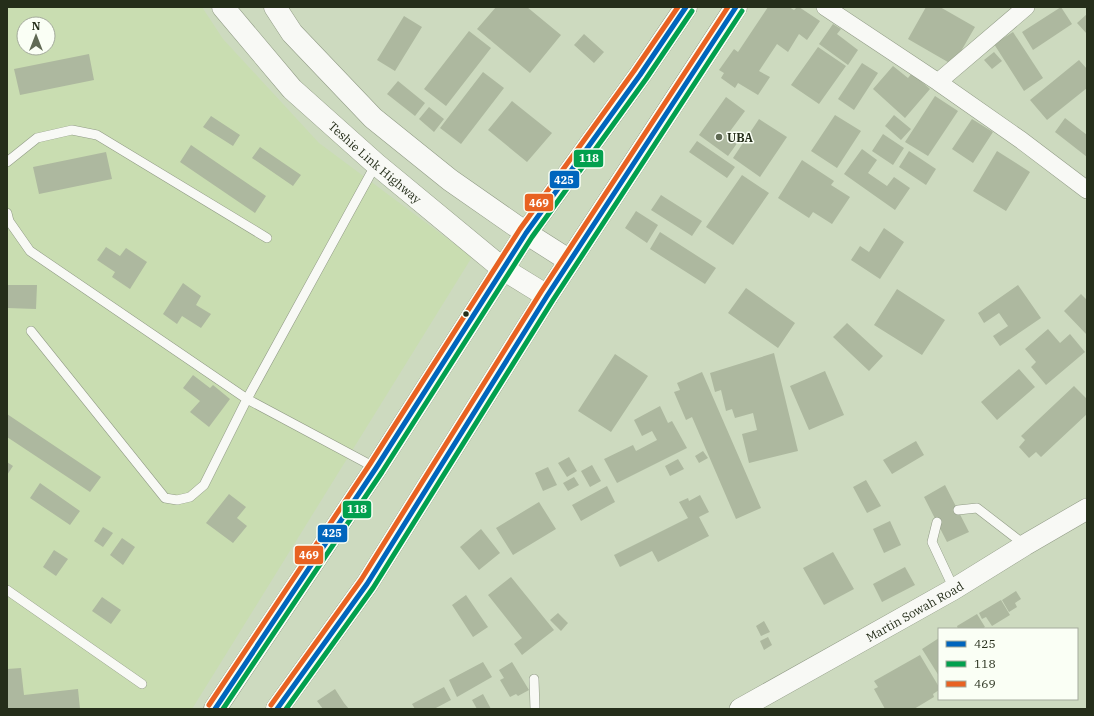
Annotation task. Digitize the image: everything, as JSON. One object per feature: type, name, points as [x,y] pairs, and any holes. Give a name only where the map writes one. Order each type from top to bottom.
[{"type":"main road","name":"Teshie Link Highway","points":[[222,7],[292,89],[376,164],[503,269],[547,296]]},
{"type":"main road","points":[[275,7],[292,33],[373,118],[450,180],[526,233],[570,261]]},
{"type":"main road","points":[[215,709],[376,468],[526,233],[640,75],[686,7]]},
{"type":"main road","points":[[277,709],[367,584],[547,296],[736,7]]},
{"type":"street","points":[[825,7],[938,82],[1021,140],[1087,190]]},
{"type":"street","points":[[938,82],[1026,7]]},
{"type":"street","name":"Martin Sowah Road","points":[[740,709],[954,589],[1087,509]]},
{"type":"lane","points":[[7,162],[37,138],[72,130],[97,135],[267,238]]},
{"type":"lane","points":[[31,331],[164,498],[177,500],[190,496],[204,485],[248,399],[376,164]]},
{"type":"lane","points":[[7,213],[9,221],[30,251],[248,399],[376,468]]},
{"type":"lane","points":[[958,510],[977,508],[1025,545]]},
{"type":"lane","points":[[937,522],[932,542],[954,589]]},
{"type":"lane","points":[[7,590],[142,684]]},
{"type":"lane","points":[[534,679],[535,709]]},
{"type":"shaded area","points":[[7,7],[202,7],[223,39],[319,143],[472,257],[192,709],[7,709]]},
{"type":"building","points":[[496,7],[527,7],[561,35],[530,73],[477,29]]},
{"type":"building","points":[[768,7],[789,7],[794,10],[799,7],[820,21],[807,40],[799,34],[788,52],[777,44],[759,71],[770,77],[758,95],[738,83],[735,88],[721,78],[724,73],[719,70],[734,49],[738,52]]},
{"type":"building","points":[[926,7],[940,7],[975,27],[953,65],[908,39]]},
{"type":"building","points":[[1061,7],[1072,24],[1033,50],[1022,32]]},
{"type":"building","points":[[1087,14],[1087,34],[1077,23]]},
{"type":"building","points":[[404,16],[422,27],[395,71],[377,60]]},
{"type":"building","points":[[833,24],[841,29],[837,34],[858,50],[848,65],[819,44]]},
{"type":"building","points":[[469,31],[491,48],[446,106],[424,89]]},
{"type":"building","points":[[1013,32],[1043,78],[1024,91],[994,44]]},
{"type":"building","points":[[584,34],[604,52],[594,63],[574,45]]},
{"type":"building","points":[[818,47],[846,66],[819,104],[791,85]]},
{"type":"building","points":[[994,52],[1002,61],[992,69],[984,60]]},
{"type":"building","points":[[89,54],[94,80],[20,95],[14,69]]},
{"type":"building","points":[[1079,60],[1087,69],[1087,88],[1047,120],[1030,100]]},
{"type":"building","points":[[862,63],[878,73],[854,110],[838,99]]},
{"type":"building","points":[[893,66],[908,78],[912,73],[930,89],[905,118],[873,89]]},
{"type":"building","points":[[483,72],[504,88],[461,144],[440,128]]},
{"type":"building","points":[[398,81],[425,103],[415,116],[387,94]]},
{"type":"building","points":[[935,96],[958,111],[928,156],[905,142]]},
{"type":"building","points":[[726,97],[745,111],[728,134],[738,142],[728,156],[699,135]]},
{"type":"building","points":[[512,101],[552,133],[527,162],[488,130]]},
{"type":"building","points":[[429,107],[444,119],[434,132],[419,119]]},
{"type":"building","points":[[835,115],[861,131],[837,168],[811,151]]},
{"type":"building","points":[[894,115],[911,129],[901,140],[885,126]]},
{"type":"building","points":[[211,116],[240,135],[233,146],[203,127]]},
{"type":"building","points":[[1065,118],[1087,135],[1087,157],[1055,132]]},
{"type":"building","points":[[759,119],[787,137],[760,177],[733,158]]},
{"type":"building","points":[[972,119],[993,132],[973,163],[952,149]]},
{"type":"building","points":[[883,134],[904,148],[893,165],[872,151]]},
{"type":"building","points":[[697,141],[735,167],[727,178],[689,152]]},
{"type":"building","points":[[191,145],[266,196],[255,213],[180,162]]},
{"type":"building","points":[[260,147],[301,175],[293,186],[252,158]]},
{"type":"building","points":[[862,149],[877,160],[868,173],[887,186],[894,177],[910,188],[895,210],[844,174]]},
{"type":"building","points":[[909,151],[936,169],[926,185],[899,167]]},
{"type":"building","points":[[997,151],[1030,172],[1006,211],[973,191]]},
{"type":"building","points":[[106,152],[112,179],[39,194],[33,167]]},
{"type":"building","points":[[802,160],[834,181],[831,185],[850,197],[832,224],[813,212],[809,218],[778,198]]},
{"type":"building","points":[[742,175],[769,193],[733,245],[706,227]]},
{"type":"building","points":[[661,195],[702,221],[692,236],[651,210]]},
{"type":"building","points":[[636,211],[658,225],[647,243],[625,228]]},
{"type":"building","points":[[884,228],[904,242],[880,279],[851,260],[860,246],[869,252]]},
{"type":"building","points":[[660,232],[716,268],[705,284],[650,249]]},
{"type":"building","points":[[106,247],[120,256],[126,248],[147,262],[130,289],[112,277],[115,272],[97,260]]},
{"type":"building","points":[[183,283],[201,296],[196,305],[211,314],[201,328],[182,316],[177,324],[163,314]]},
{"type":"building","points":[[7,285],[37,285],[36,309],[7,308]]},
{"type":"building","points":[[1018,285],[1041,318],[1000,346],[993,336],[1008,326],[999,313],[984,323],[978,313]]},
{"type":"building","points":[[746,288],[795,323],[778,348],[728,313]]},
{"type":"building","points":[[897,289],[945,320],[922,355],[874,325]]},
{"type":"building","points":[[1081,294],[1087,300],[1087,335],[1064,311]]},
{"type":"building","points":[[847,323],[883,356],[869,371],[833,337]]},
{"type":"building","points":[[1048,329],[1060,343],[1070,334],[1085,352],[1046,385],[1031,367],[1036,362],[1025,349]]},
{"type":"building","points":[[774,353],[798,451],[749,463],[742,434],[757,430],[753,413],[735,418],[732,409],[726,411],[721,390],[715,392],[710,373]]},
{"type":"building","points":[[615,354],[648,376],[611,432],[578,411]]},
{"type":"building","points":[[1019,369],[1035,387],[997,420],[981,402]]},
{"type":"building","points":[[825,371],[844,415],[809,430],[790,386]]},
{"type":"building","points":[[702,372],[761,508],[736,519],[692,417],[686,420],[674,392],[680,390],[677,383]]},
{"type":"building","points":[[193,375],[210,388],[213,385],[230,399],[209,427],[190,412],[200,401],[183,388]]},
{"type":"building","points":[[1074,386],[1087,399],[1087,414],[1041,457],[1036,452],[1029,458],[1019,447],[1025,440],[1021,436]]},
{"type":"building","points":[[660,406],[668,423],[672,421],[687,448],[617,483],[604,459],[633,445],[636,451],[657,440],[652,431],[642,436],[634,420]]},
{"type":"building","points":[[7,414],[101,477],[90,492],[7,437]]},
{"type":"building","points":[[916,441],[924,455],[892,474],[883,460]]},
{"type":"building","points":[[703,451],[708,458],[699,463],[695,456]]},
{"type":"building","points":[[569,457],[577,471],[567,477],[558,463]]},
{"type":"building","points":[[678,459],[684,469],[670,476],[665,466]]},
{"type":"building","points":[[7,462],[13,466],[7,475]]},
{"type":"building","points":[[592,465],[601,481],[590,487],[581,471]]},
{"type":"building","points":[[548,467],[557,485],[543,491],[535,473]]},
{"type":"building","points":[[574,477],[579,485],[568,491],[563,483]]},
{"type":"building","points":[[866,480],[881,506],[867,513],[853,487]]},
{"type":"building","points":[[40,483],[80,511],[70,525],[30,498]]},
{"type":"building","points":[[945,485],[969,532],[947,542],[924,497]]},
{"type":"building","points":[[607,486],[615,502],[581,521],[572,505]]},
{"type":"building","points":[[229,494],[246,507],[237,518],[247,526],[233,543],[206,523]]},
{"type":"building","points":[[700,495],[709,512],[699,517],[709,536],[658,562],[652,551],[620,567],[614,555],[688,518],[679,502],[688,498],[689,501]]},
{"type":"building","points":[[539,502],[556,529],[513,555],[496,528]]},
{"type":"building","points":[[890,521],[901,545],[884,553],[873,529]]},
{"type":"building","points":[[103,527],[113,533],[103,547],[94,541]]},
{"type":"building","points":[[481,529],[500,553],[479,570],[460,547]]},
{"type":"building","points":[[122,538],[135,547],[123,565],[110,555]]},
{"type":"building","points":[[54,550],[68,559],[56,576],[43,567]]},
{"type":"building","points":[[833,552],[854,589],[824,605],[803,568]]},
{"type":"building","points":[[905,567],[915,585],[882,602],[873,584]]},
{"type":"building","points":[[511,577],[554,630],[522,655],[514,644],[522,638],[488,595]]},
{"type":"building","points":[[1016,591],[1021,599],[1015,603],[1017,607],[1009,612],[1002,600]]},
{"type":"building","points":[[466,595],[488,627],[473,637],[452,605]]},
{"type":"building","points":[[102,597],[121,610],[111,624],[92,611]]},
{"type":"building","points":[[1001,600],[1010,615],[992,626],[986,617],[982,619],[979,613]]},
{"type":"building","points":[[558,613],[568,623],[561,631],[550,620]]},
{"type":"building","points":[[977,614],[985,627],[958,628],[957,626]]},
{"type":"building","points":[[764,621],[770,632],[761,636],[756,626]]},
{"type":"building","points":[[768,637],[772,645],[764,650],[760,641]]},
{"type":"building","points":[[938,639],[938,674],[922,649]]},
{"type":"building","points":[[920,655],[938,685],[938,691],[933,694],[934,697],[914,709],[885,709],[874,689],[878,687],[874,681]]},
{"type":"building","points":[[483,662],[492,677],[457,697],[449,680]]},
{"type":"building","points":[[512,662],[529,690],[518,696],[516,694],[510,697],[500,680],[504,678],[499,670]]},
{"type":"building","points":[[21,668],[24,695],[78,689],[80,709],[7,709],[7,669]]},
{"type":"building","points":[[444,687],[451,700],[434,709],[415,709],[412,704]]},
{"type":"building","points":[[335,689],[349,709],[323,709],[317,701]]},
{"type":"building","points":[[483,694],[491,709],[477,709],[472,700]]},
{"type":"transit line","name":"469","points":[[209,705],[370,464],[520,229],[634,71],[678,7]]},
{"type":"transit line","name":"425","points":[[215,709],[376,468],[526,233],[640,75],[686,7]]},
{"type":"transit line","name":"469","points":[[271,705],[361,580],[541,292],[728,7]]},
{"type":"transit line","name":"425","points":[[277,709],[367,584],[547,296],[736,7]]},
{"type":"transit line","name":"118","points":[[223,709],[382,472],[532,237],[646,79],[692,11]]},
{"type":"transit line","name":"118","points":[[286,709],[373,588],[553,300],[742,11]]},
{"type":"place","name":"UBA","points":[[719,137]]}]
